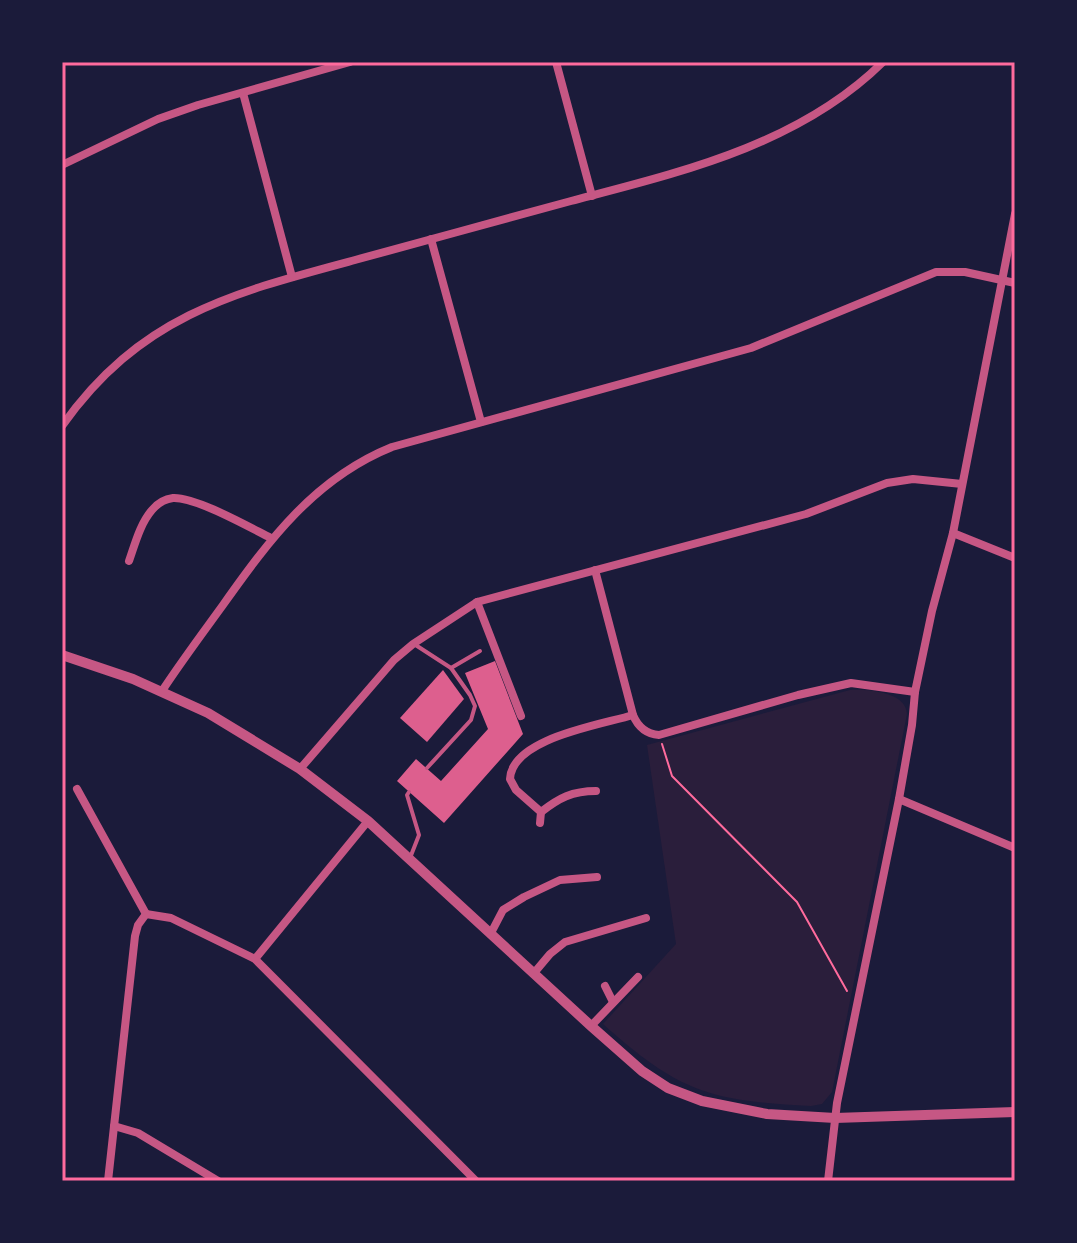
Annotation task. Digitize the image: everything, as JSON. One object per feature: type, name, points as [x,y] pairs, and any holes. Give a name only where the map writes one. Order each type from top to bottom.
[{"type":"street","points":[[62,165],[158,119],[350,62]]},
{"type":"street","points":[[556,62],[592,196]]},
{"type":"street","points":[[62,426],[79,401],[108,372],[159,330],[215,301],[292,277],[696,168],[761,143],[822,110],[883,62]]},
{"type":"street","points":[[243,93],[292,277]]},
{"type":"street","points":[[828,1181],[835,1118],[899,799],[915,692],[953,533],[1015,214]]},
{"type":"street","points":[[431,239],[481,422]]},
{"type":"street","points":[[162,691],[271,538],[308,502],[358,462],[392,447],[751,348],[936,272],[965,272],[1015,283]]},
{"type":"street","points":[[300,769],[381,674],[413,644],[477,602],[806,514],[887,483],[913,479],[962,484]]},
{"type":"street","points":[[129,561],[146,518],[168,499],[196,504],[271,538]]},
{"type":"street","points":[[953,533],[1015,558]]},
{"type":"street","points":[[595,570],[633,715],[644,731],[659,735],[851,683],[915,692]]},
{"type":"street","points":[[477,602],[521,716]]},
{"type":"street","points":[[62,655],[162,691],[208,713],[300,769],[368,821],[591,1026],[642,1071],[668,1088],[702,1101],[767,1114],[835,1118],[1015,1112]]},
{"type":"street","points":[[541,812],[511,784],[510,774],[518,759],[537,744],[633,715]]},
{"type":"street","points":[[77,789],[146,914]]},
{"type":"street","points":[[540,823],[541,812],[562,796],[596,791]]},
{"type":"street","points":[[899,799],[1015,848]]},
{"type":"street","points":[[255,959],[368,821]]},
{"type":"street","points":[[491,933],[503,910],[524,897],[560,880],[597,877]]},
{"type":"street","points":[[146,914],[171,918],[255,959],[476,1181]]},
{"type":"street","points":[[108,1181],[135,936],[146,914]]},
{"type":"street","points":[[534,973],[565,942],[646,918]]},
{"type":"street","points":[[591,1026],[638,977]]},
{"type":"street","points":[[605,986],[613,1002]]},
{"type":"street","points":[[114,1126],[138,1133],[218,1181]]},
{"type":"lane","points":[[413,644],[451,668],[473,700],[474,715],[427,768]]},
{"type":"lane","points":[[451,668],[480,651]]},
{"type":"lane","points":[[409,792],[407,795],[419,835],[410,858]]},
{"type":"path","points":[[659,735],[672,776],[797,902],[856,1009]]},
{"type":"shaded area","points":[[850,690],[876,691],[893,696],[905,707],[907,714],[832,1092],[822,1104],[811,1106],[747,1101],[698,1089],[653,1065],[603,1024],[676,944],[647,745]]},
{"type":"building","points":[[495,661],[523,734],[444,823],[397,781],[416,759],[441,781],[488,729],[465,673]]},
{"type":"building","points":[[443,670],[464,699],[427,742],[400,718]]}]
